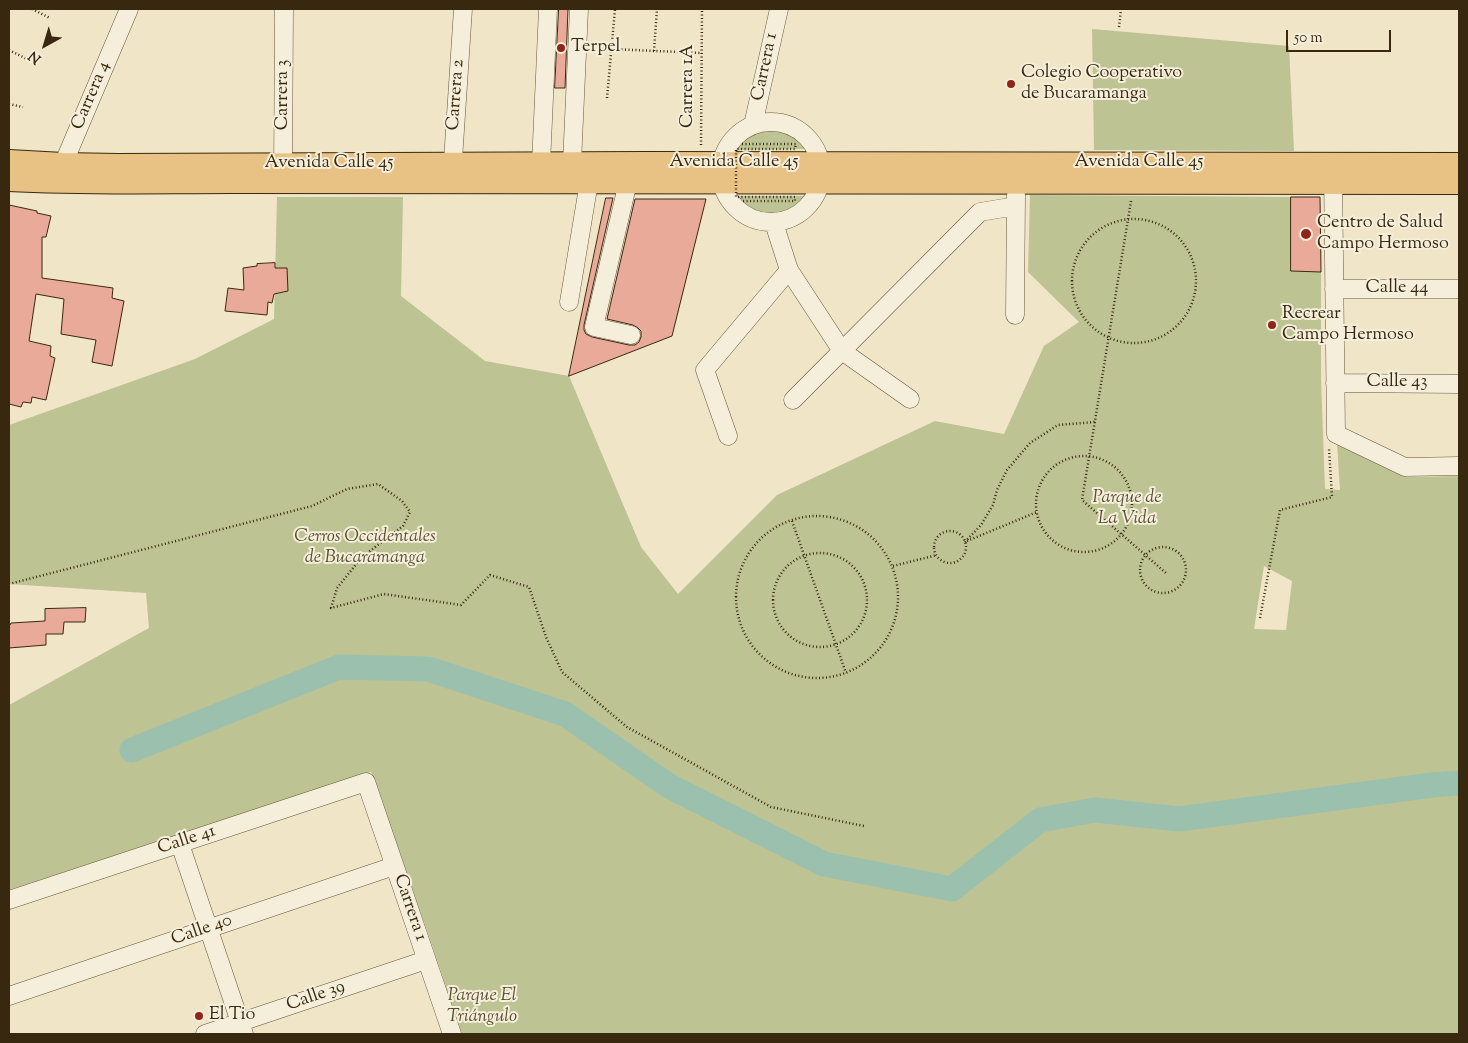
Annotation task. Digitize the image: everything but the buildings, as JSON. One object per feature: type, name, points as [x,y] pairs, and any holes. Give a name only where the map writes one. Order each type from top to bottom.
[{"type":"main road","name":"Avenida Calle 45","points":[[9,161],[60,174]]},
{"type":"main road","name":"Avenida Calle 45","points":[[452,173],[541,164],[572,163],[1017,182],[1333,173],[1459,164]]},
{"type":"main road","name":"Avenida Calle 45","points":[[9,180],[60,174],[452,173],[589,182],[628,182],[714,169]]},
{"type":"main road","name":"Avenida Calle 45","points":[[820,173],[1333,173],[1459,183]]},
{"type":"street","name":"Carrera 4","points":[[60,174],[128,9]]},
{"type":"street","name":"Carrera 3","points":[[283,173],[284,9]]},
{"type":"street","name":"Carrera 2","points":[[452,173],[463,9]]},
{"type":"street","points":[[541,164],[548,9]]},
{"type":"street","points":[[572,163],[579,9]]},
{"type":"street","name":"Carrera 1","points":[[753,125],[778,9]]},
{"type":"street","points":[[766,122],[791,126],[811,142],[817,153],[820,173],[817,192],[810,204],[788,220],[762,222],[740,212],[731,203],[714,169],[731,141],[753,125],[766,122]]},
{"type":"street","points":[[1333,173],[1336,434],[1405,467],[1459,466]]},
{"type":"street","points":[[569,302],[589,182]]},
{"type":"street","points":[[628,182],[594,327],[631,336]]},
{"type":"street","points":[[1015,315],[1017,182]]},
{"type":"street","points":[[793,400],[980,212],[1016,206]]},
{"type":"street","points":[[774,222],[789,270],[842,351],[910,400]]},
{"type":"street","points":[[728,436],[705,370],[789,270]]},
{"type":"street","name":"Calle 44","points":[[1334,289],[1459,289]]},
{"type":"street","name":"Calle 43","points":[[1335,383],[1459,384]]},
{"type":"street","name":"Carrera 1","points":[[366,782],[452,1034]]},
{"type":"street","name":"Calle 41","points":[[9,900],[366,782]]},
{"type":"street","points":[[180,844],[242,1028]]},
{"type":"street","name":"Calle 40","points":[[9,996],[394,866]]},
{"type":"street","name":"Calle 39","points":[[205,1034],[242,1028],[426,960]]},
{"type":"path","points":[[32,9],[50,18]]},
{"type":"path","points":[[606,98],[615,9]]},
{"type":"path","points":[[654,51],[657,9]]},
{"type":"path","name":"Carrera 1A","points":[[702,9],[702,53],[714,169]]},
{"type":"path","points":[[1118,27],[1121,9]]},
{"type":"path","points":[[611,49],[702,53]]},
{"type":"path","points":[[9,50],[31,60]]},
{"type":"path","points":[[9,104],[24,107]]},
{"type":"path","points":[[742,144],[796,144],[796,149],[736,149],[736,197],[795,197],[795,201],[743,201]]},
{"type":"path","points":[[1132,196],[1082,500],[1166,573]]},
{"type":"path","points":[[1128,219],[1144,220],[1163,226],[1179,238],[1191,255],[1196,275],[1195,295],[1188,313],[1175,329],[1158,340],[1138,344],[1117,342],[1109,338],[1098,332],[1083,317],[1073,298],[1071,277],[1076,256],[1088,238],[1105,225],[1128,219]]},
{"type":"path","points":[[965,542],[981,525],[993,505],[997,490],[1007,470],[1030,443],[1058,425],[1095,422]]},
{"type":"path","points":[[1260,618],[1280,510],[1332,497],[1329,442],[1336,434]]},
{"type":"path","points":[[1078,457],[1089,457],[1108,463],[1120,472],[1128,485],[1132,500],[1131,515],[1122,534],[1114,542],[1099,550],[1083,552],[1067,549],[1052,540],[1042,528],[1037,512],[1037,497],[1041,482],[1050,470],[1063,461],[1078,457]]},
{"type":"path","points":[[9,584],[312,506],[347,489],[378,484],[402,502],[410,512],[403,526],[362,557],[337,588],[331,608],[384,594],[461,605],[490,575],[529,587],[546,637],[562,672],[627,726],[771,807],[864,826]]},
{"type":"path","points":[[965,542],[1037,512]]},
{"type":"path","points":[[808,516],[834,518],[859,528],[879,544],[892,567],[898,593],[895,621],[883,646],[863,665],[838,676],[811,679],[784,672],[761,656],[744,634],[736,608],[737,582],[746,557],[762,537],[783,523],[792,521],[808,516]]},
{"type":"path","points":[[792,521],[846,673]]},
{"type":"path","points":[[954,531],[963,537],[965,552],[960,560],[945,562],[937,555],[935,551],[936,540],[944,533],[954,531]]},
{"type":"path","points":[[1162,546],[1170,547],[1177,551],[1186,564],[1185,578],[1181,585],[1168,593],[1153,591],[1147,587],[1142,581],[1140,573],[1140,566],[1145,555],[1154,548],[1162,546]]},
{"type":"path","points":[[816,553],[832,554],[846,561],[858,572],[865,586],[867,602],[864,617],[855,631],[836,644],[812,646],[798,642],[786,632],[777,620],[773,605],[773,590],[779,576],[788,564],[804,556],[816,553]]},
{"type":"path","points":[[892,567],[937,555]]},
{"type":"green space","points":[[1092,29],[1289,46],[1294,151],[1094,150]]},
{"type":"green space","points":[[760,129],[786,132],[796,138],[805,149],[732,150],[744,137]]},
{"type":"green space","name":"Cerros Occidentales de Bucaramanga","points":[[1030,195],[1291,197],[1291,271],[1321,272],[1321,379],[1325,489],[1340,490],[1337,443],[1407,477],[1459,476],[1459,1034],[462,1034],[371,772],[9,890],[9,705],[149,628],[146,593],[9,584],[9,425],[195,359],[274,319],[277,197],[403,197],[401,296],[485,361],[569,376],[641,547],[678,594],[777,495],[935,421],[1004,434],[1044,346],[1079,322],[1028,272]],"holes":[[[1264,566],[1292,581],[1286,630],[1254,629]]]},
{"type":"green space","points":[[733,196],[807,196],[789,211],[779,215],[760,217],[750,213],[741,206]]},
{"type":"waterway","points":[[132,750],[339,667],[428,669],[565,714],[669,786],[824,864],[952,889],[1040,820],[1095,810],[1179,819],[1459,783]]},
{"type":"place","name":"Terpel","points":[[561,48]]},
{"type":"place","name":"Colegio Cooperativo de Bucaramanga","points":[[1011,84]]},
{"type":"place","name":"Centro de Salud Campo Hermoso","points":[[1306,234]]},
{"type":"place","name":"Recrear Campo Hermoso","points":[[1272,325]]},
{"type":"place","name":"El Tio","points":[[199,1016]]},
{"type":"park label","name":"Parque de La Vida","points":[[1127,509]]},
{"type":"park label","name":"Parque El Triángulo","points":[[482,1007]]}]
